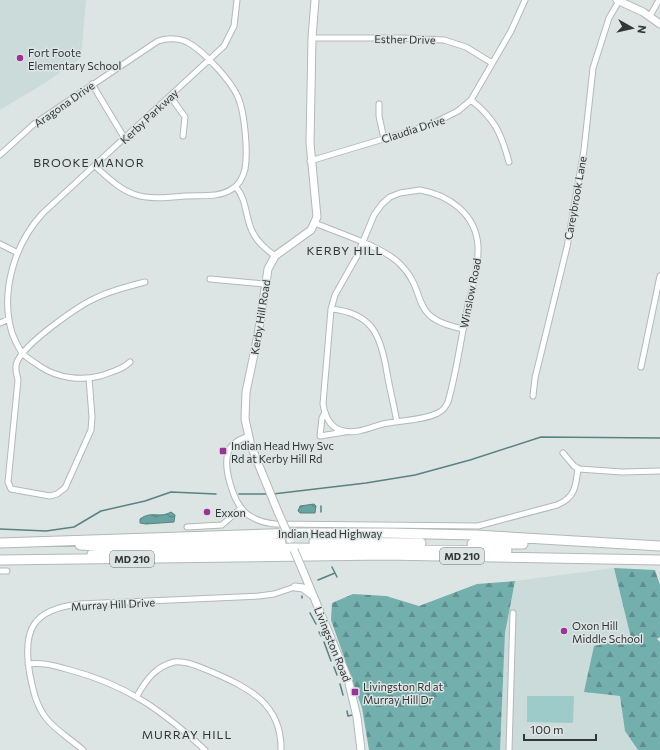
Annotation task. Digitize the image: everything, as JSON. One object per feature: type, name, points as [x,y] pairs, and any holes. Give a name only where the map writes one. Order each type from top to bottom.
[{"type":"highway","name":"Indian Head Highway","points":[[0,543],[298,533],[386,533],[476,535],[554,541],[660,546]]},
{"type":"highway","points":[[46,541],[98,546],[522,544],[554,541]]},
{"type":"highway","points":[[0,560],[99,553],[292,545],[458,549],[602,558]]},
{"type":"highway","name":"Indian Head Highway","points":[[0,560],[385,555],[660,560]]},
{"type":"main road","points":[[311,0],[313,9]]},
{"type":"main road","points":[[315,0],[313,9],[312,38],[310,161],[318,210],[315,223]]},
{"type":"main road","points":[[618,0],[650,16],[660,24]]},
{"type":"main road","name":"Kerby Hill Road","points":[[292,545],[248,436],[245,406],[258,335],[264,284],[268,269],[275,256],[307,233],[315,223]]},
{"type":"main road","name":"Livingston Road","points":[[292,545],[348,679],[356,710],[361,750]]},
{"type":"main road","points":[[303,570],[301,580],[295,587],[305,589],[314,597]]},
{"type":"street","name":"Kerby Parkway","points":[[130,362],[119,370],[89,378],[54,374],[23,354],[14,340],[7,320],[6,297],[16,252],[28,230],[38,219],[224,46],[232,32],[236,18],[237,0]]},
{"type":"street","name":"Claudia Drive","points":[[310,161],[443,120],[455,114],[471,100],[518,17],[525,0]]},
{"type":"street","name":"Careybrook Lane","points":[[533,396],[535,378],[567,247],[584,150],[593,68],[610,18],[618,0]]},
{"type":"street","points":[[650,16],[659,0]]},
{"type":"street","name":"Esther Drive","points":[[312,38],[408,38],[444,40],[463,46],[492,63]]},
{"type":"street","name":"Aragona Drive","points":[[0,155],[34,124],[153,43],[162,40],[176,39],[187,42],[209,61],[235,90],[242,110],[245,167],[243,175],[236,187]]},
{"type":"street","points":[[92,84],[125,138]]},
{"type":"street","points":[[170,96],[184,117],[184,136]]},
{"type":"street","points":[[471,100],[483,110],[498,127],[503,138],[509,162]]},
{"type":"street","points":[[379,104],[379,116],[384,139]]},
{"type":"street","points":[[95,166],[128,193],[141,197],[161,198],[216,194],[230,191],[236,187],[245,204],[254,236],[275,256]]},
{"type":"street","name":"Winslow Road","points":[[420,190],[437,194],[453,202],[470,222],[478,246],[476,267],[449,398],[444,408],[434,415],[368,429],[320,436],[322,418],[324,414],[324,393],[331,309],[334,295],[354,262],[362,243],[377,211],[382,204],[393,196],[408,191],[420,190]]},
{"type":"street","points":[[315,223],[388,255],[399,264],[414,286],[424,311],[442,324],[463,329]]},
{"type":"street","points":[[0,244],[16,252]]},
{"type":"street","points":[[641,367],[660,276]]},
{"type":"street","points":[[210,279],[264,284]]},
{"type":"street","points":[[89,378],[92,417],[91,430],[65,488],[57,494],[50,496],[19,492],[10,488],[8,482],[12,428],[18,380],[15,369],[17,362],[23,354],[57,323],[83,304],[109,292],[145,282]]},
{"type":"street","points":[[331,309],[353,313],[365,321],[377,334],[383,350],[397,422]]},
{"type":"street","points":[[0,323],[7,320]]},
{"type":"street","points":[[324,414],[331,424],[345,432]]},
{"type":"street","points":[[248,436],[232,446],[227,460],[233,492],[241,508],[254,518],[275,524],[478,526],[563,503],[571,497],[574,492],[578,468]]},
{"type":"street","points":[[563,453],[574,466],[578,468],[622,472],[660,471]]},
{"type":"street","points":[[187,528],[222,525],[241,508]]},
{"type":"street","points":[[0,571],[7,571]]},
{"type":"street","name":"Murray Hill Drive","points":[[83,750],[49,722],[42,712],[33,690],[28,664],[27,645],[31,630],[43,615],[58,607],[95,603],[259,596],[274,594],[295,587]]},
{"type":"street","points":[[508,750],[513,613]]},
{"type":"street","points":[[137,696],[150,676],[164,666],[180,662],[201,668],[242,686],[262,699],[275,719],[280,735],[281,750]]},
{"type":"street","points":[[28,664],[36,663],[50,665],[85,674],[107,682],[137,696],[181,728],[206,750]]},
{"type":"shaded area","points":[[0,0],[86,0],[81,58],[45,83],[0,110]]},
{"type":"shaded area","points":[[614,568],[631,638],[584,692],[620,696],[625,731],[638,750],[500,750],[505,633],[515,581]]},
{"type":"shaded area","points":[[527,696],[574,696],[573,723],[527,722]]},
{"type":"green space","points":[[614,568],[655,570],[660,585],[660,637],[657,639],[660,642],[660,750],[638,750],[625,731],[620,696],[584,692],[594,646],[631,638]]},
{"type":"green space","points":[[515,581],[505,633],[500,750],[369,750],[362,708],[331,620],[332,603],[353,594],[386,596],[419,606],[477,584]]},
{"type":"water","points":[[314,504],[316,506],[315,513],[300,513],[298,511],[300,506]]},
{"type":"water","points":[[171,512],[175,515],[174,522],[140,523],[140,519],[144,516],[163,515]]},
{"type":"waterway","points":[[273,494],[366,483],[415,475],[470,460],[541,437],[660,438]]},
{"type":"waterway","points":[[0,529],[46,531],[74,527],[101,511],[145,501],[171,492],[216,494]]},
{"type":"waterway","points":[[239,494],[269,494]]},
{"type":"waterway","points":[[321,506],[321,512]]},
{"type":"waterway","points":[[332,567],[337,577]]},
{"type":"waterway","points":[[318,580],[335,573]]},
{"type":"waterway","points":[[310,613],[316,624]]},
{"type":"waterway","points":[[319,632],[321,636]]},
{"type":"waterway","points":[[324,642],[331,661]]},
{"type":"waterway","points":[[334,667],[337,675]]},
{"type":"waterway","points":[[340,684],[343,695]]},
{"type":"waterway","points":[[347,711],[348,716],[352,715]]},
{"type":"place","name":"Fort Foote Elementary School","points":[[20,58]]},
{"type":"place","name":"Indian Head Hwy Svc Rd at Kerby Hill Rd","points":[[223,451]]},
{"type":"place","name":"Exxon","points":[[207,512]]},
{"type":"place","name":"Oxon Hill Middle School","points":[[564,631]]},
{"type":"place","name":"Livingston Rd at Murray Hill Dr","points":[[355,692]]},
{"type":"district","name":"BROOKE MANOR","points":[[89,162]]},
{"type":"district","name":"KERBY HILL","points":[[345,250]]},
{"type":"district","name":"MURRAY HILL","points":[[187,734]]}]
